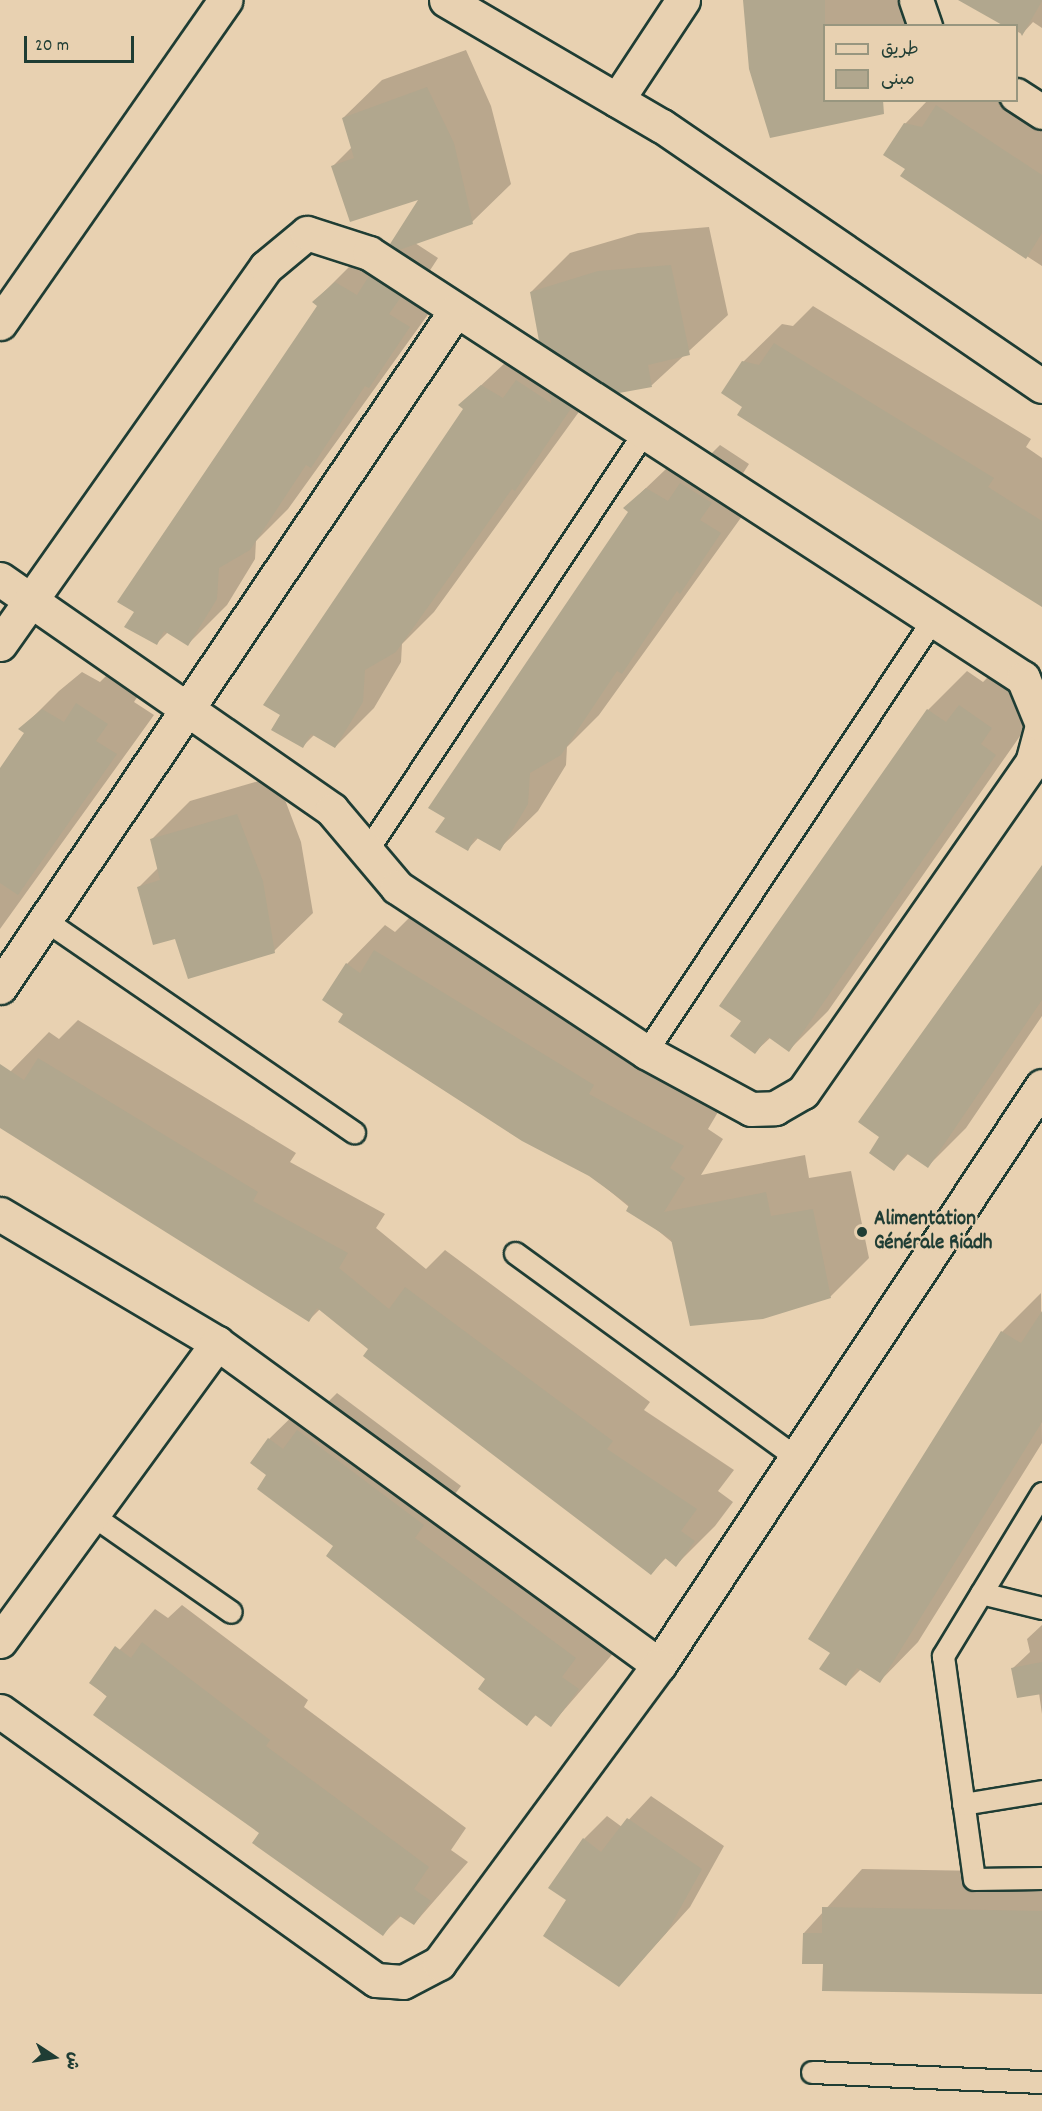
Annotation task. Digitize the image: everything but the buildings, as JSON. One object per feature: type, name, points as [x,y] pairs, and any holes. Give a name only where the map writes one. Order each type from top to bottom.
[{"type":"street","points":[[0,323],[225,0]]},
{"type":"street","points":[[446,0],[616,100],[1042,386]]},
{"type":"street","points":[[616,100],[683,0]]},
{"type":"street","points":[[916,0],[924,24]]},
{"type":"street","points":[[0,579],[30,600],[184,709],[332,810],[368,849],[396,887],[646,1052],[751,1109],[775,1108],[803,1092],[1032,763],[1042,724],[1023,678],[931,622],[642,435],[369,253],[307,233],[267,267],[30,600],[0,644]]},
{"type":"street","points":[[0,987],[184,709],[456,310]]},
{"type":"street","points":[[0,1711],[376,1980],[403,1982],[439,1963],[659,1665],[1042,1086]]},
{"type":"street","points":[[0,1214],[217,1343],[659,1665]]},
{"type":"street","points":[[6,1622],[92,1515],[217,1343]]},
{"type":"lane","points":[[368,849],[642,435]]},
{"type":"lane","points":[[646,1052],[931,622]]},
{"type":"lane","points":[[45,920],[354,1132]]},
{"type":"lane","points":[[515,1253],[796,1457]]},
{"type":"lane","points":[[1042,1493],[943,1656],[974,1879],[1042,1878]]},
{"type":"lane","points":[[92,1515],[231,1612]]},
{"type":"lane","points":[[981,1593],[1042,1608]]},
{"type":"lane","points":[[963,1804],[1042,1791]]},
{"type":"lane","points":[[812,2072],[1042,2082]]},
{"type":"place","name":"Alimentation Générale Riadh","points":[[862,1232]]}]
